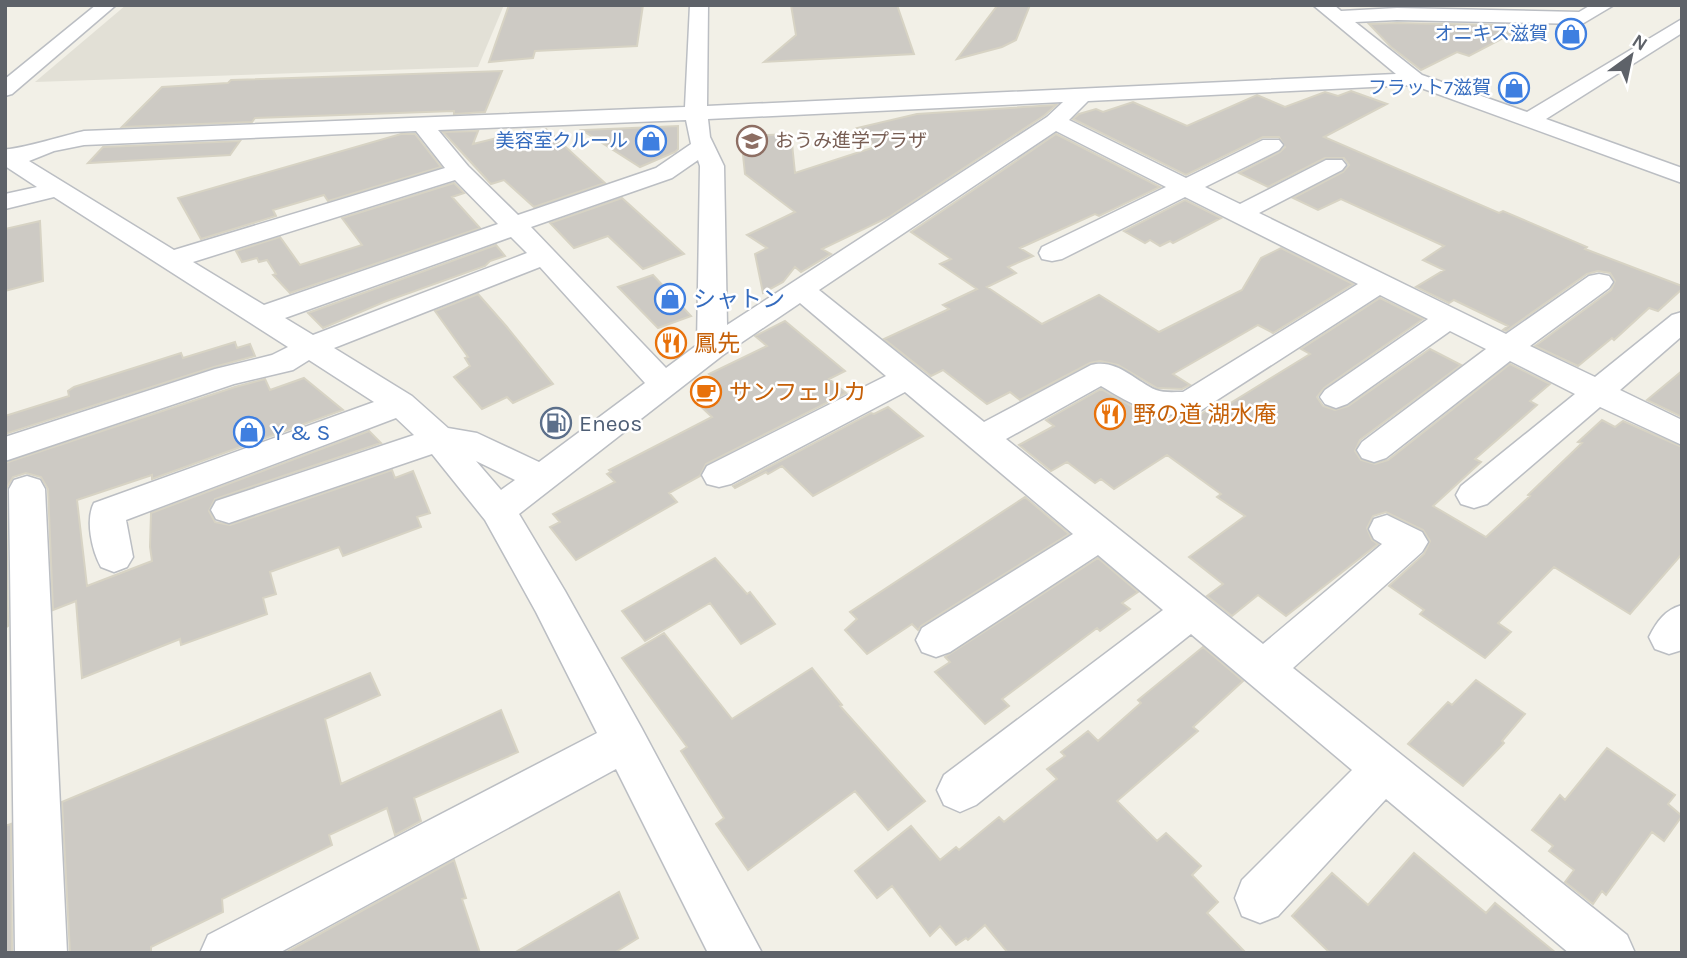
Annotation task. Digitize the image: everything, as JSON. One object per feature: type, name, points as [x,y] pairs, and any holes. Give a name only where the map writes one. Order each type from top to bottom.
[{"type":"street","points":[[5,90],[107,5]]},
{"type":"street","points":[[699,5],[696,113],[699,137],[712,166],[712,348]]},
{"type":"street","points":[[1478,5],[1495,16]]},
{"type":"street","points":[[1571,5],[1597,10]]},
{"type":"street","points":[[1329,11],[1391,10],[1582,18],[1597,10]]},
{"type":"street","points":[[1329,11],[1415,79],[1682,176]]},
{"type":"street","points":[[1528,120],[1681,26]]},
{"type":"street","points":[[8,158],[84,138],[696,113],[1415,79]]},
{"type":"street","points":[[498,511],[712,348],[1055,122],[1084,93]]},
{"type":"street","points":[[1055,122],[1682,434]]},
{"type":"street","points":[[426,124],[427,131],[460,171],[545,256],[664,384]]},
{"type":"street","points":[[1052,253],[1271,145]]},
{"type":"street","points":[[259,317],[664,173],[703,146]]},
{"type":"street","points":[[8,158],[401,404],[439,439],[498,511],[551,602],[736,953]]},
{"type":"street","points":[[1239,214],[1334,165]]},
{"type":"street","points":[[170,260],[460,171]]},
{"type":"street","points":[[5,202],[58,189]]},
{"type":"street","points":[[5,449],[226,376],[282,363],[308,348],[545,256]]},
{"type":"street","points":[[1374,450],[1508,347],[1599,282]]},
{"type":"street","points":[[981,438],[1102,372],[1152,402],[1189,403],[1379,283]]},
{"type":"street","points":[[800,289],[1609,953]]},
{"type":"street","points":[[1336,397],[1449,318]]},
{"type":"street","points":[[1474,495],[1682,321]]},
{"type":"street","points":[[719,475],[907,378]]},
{"type":"street","points":[[114,557],[107,513],[401,404]]},
{"type":"street","points":[[229,510],[439,439],[465,441],[542,478]]},
{"type":"street","points":[[27,489],[41,953]]},
{"type":"street","points":[[1263,669],[1409,542],[1387,529]]},
{"type":"street","points":[[936,640],[1101,535]]},
{"type":"street","points":[[960,790],[1192,611]]},
{"type":"street","points":[[226,953],[625,741]]},
{"type":"street","points":[[1260,898],[1384,769]]},
{"type":"shaded area","points":[[126,5],[504,5],[478,67],[35,82]]},
{"type":"building","points":[[509,5],[643,5],[637,46],[535,51],[533,58],[489,62]]},
{"type":"building","points":[[791,5],[897,5],[914,54],[764,62],[796,35]]},
{"type":"building","points":[[1030,5],[1016,40],[1002,47],[957,59],[997,6]]},
{"type":"building","points":[[1369,24],[1497,25],[1511,34],[1469,56],[1457,52],[1421,70],[1391,47]]},
{"type":"building","points":[[502,71],[485,112],[255,118],[252,122],[122,127],[162,87],[228,83],[231,80]]},
{"type":"building","points":[[1351,91],[1387,104],[1324,137],[1499,213],[1503,211],[1587,247],[1585,249],[1682,286],[1682,289],[1658,311],[1649,308],[1614,340],[1612,338],[1578,366],[1535,346],[1611,290],[1615,281],[1610,273],[1598,271],[1587,274],[1506,331],[1503,330],[1508,326],[1454,300],[1449,303],[1416,287],[1444,270],[1423,260],[1444,246],[1341,199],[1318,210],[1293,198],[1343,172],[1349,165],[1344,158],[1325,158],[1268,187],[1239,173],[1280,152],[1285,147],[1279,137],[1263,137],[1186,175],[1073,119],[1079,114],[1096,109],[1103,112],[1133,102],[1187,126],[1257,95],[1285,107],[1325,92],[1338,96]]},
{"type":"building","points":[[1056,105],[1045,115],[889,217],[822,249],[831,254],[801,272],[795,267],[783,282],[763,293],[755,254],[767,248],[747,235],[795,212],[745,174],[741,136],[791,134],[795,173],[875,147],[857,128],[917,114]]},
{"type":"building","points":[[678,126],[678,149],[640,167],[582,130]]},
{"type":"building","points":[[546,129],[605,183],[534,207],[504,180],[491,184],[443,132],[478,131],[473,144],[521,132],[523,136]]},
{"type":"building","points":[[401,134],[415,134],[441,167],[328,201],[324,195],[273,210],[276,216],[201,239],[178,198]]},
{"type":"building","points":[[1056,134],[1160,187],[1099,216],[1095,214],[1020,248],[1033,256],[1008,267],[1016,273],[987,287],[1042,324],[1099,295],[1159,332],[1242,290],[1261,258],[1281,248],[1353,284],[1273,333],[1258,325],[1173,374],[1190,385],[1182,389],[1157,388],[1118,365],[1100,361],[1090,363],[1020,400],[1010,392],[987,404],[943,370],[931,376],[884,339],[949,309],[943,305],[977,289],[940,264],[951,259],[911,232]]},
{"type":"building","points":[[240,141],[230,155],[88,163],[103,147]]},
{"type":"building","points":[[454,183],[464,193],[452,197],[480,228],[290,293],[273,275],[276,274],[267,260],[259,262],[257,258],[242,262],[236,251],[280,237],[300,265],[362,245],[342,218]]},
{"type":"building","points":[[622,198],[684,254],[643,269],[608,236],[574,248],[550,223]]},
{"type":"building","points":[[1185,200],[1221,218],[1173,243],[1170,241],[1160,246],[1150,240],[1145,243],[1124,231]]},
{"type":"building","points":[[40,221],[43,281],[5,291],[5,229]]},
{"type":"building","points":[[496,245],[505,256],[323,328],[308,313]]},
{"type":"building","points":[[653,275],[691,316],[658,328],[618,287]]},
{"type":"building","points":[[478,294],[553,384],[513,403],[507,397],[482,409],[454,377],[470,366],[465,358],[468,357],[435,311]]},
{"type":"building","points":[[1380,298],[1423,319],[1324,388],[1317,397],[1323,406],[1335,410],[1348,406],[1430,349],[1461,365],[1360,440],[1355,451],[1361,460],[1375,464],[1388,460],[1510,364],[1550,384],[1530,401],[1537,405],[1475,459],[1481,462],[1433,506],[1486,537],[1530,496],[1528,495],[1582,443],[1578,442],[1602,420],[1615,427],[1623,421],[1682,447],[1682,554],[1630,614],[1554,567],[1498,623],[1511,632],[1485,658],[1420,614],[1424,610],[1389,586],[1424,554],[1430,541],[1423,530],[1386,512],[1373,516],[1367,528],[1372,540],[1378,544],[1286,616],[1258,595],[1232,616],[1207,596],[1223,584],[1189,557],[1245,516],[1217,497],[1221,494],[1167,455],[1114,489],[1101,479],[1095,483],[1067,462],[1051,471],[1019,445],[1054,426],[1046,420],[1101,389],[1135,408],[1159,416],[1186,417],[1201,414],[1218,403],[1224,407],[1310,354],[1301,349]]},
{"type":"building","points":[[785,321],[845,371],[829,379],[846,393],[706,464],[700,476],[669,493],[677,502],[576,560],[550,527],[560,522],[553,514],[615,482],[607,474],[611,472],[609,470],[712,417],[695,401],[711,393],[704,387],[717,381],[709,374],[767,346],[755,336]]},
{"type":"building","points":[[235,342],[237,348],[250,344],[255,356],[5,434],[5,416],[69,396],[68,391],[74,387],[181,353],[183,358]]},
{"type":"building","points":[[1682,371],[1682,417],[1647,400]]},
{"type":"building","points":[[304,378],[343,410],[152,479],[152,475],[77,500],[87,586],[152,561],[151,513],[369,431],[381,443],[215,499],[209,511],[215,522],[230,525],[392,470],[395,478],[413,471],[430,513],[417,517],[421,527],[343,556],[339,547],[270,572],[276,594],[263,598],[267,614],[181,645],[180,639],[82,678],[76,601],[53,610],[48,489],[41,477],[26,473],[13,477],[6,489],[8,626],[5,628],[5,463],[235,387],[265,379],[270,390]]},
{"type":"building","points":[[888,407],[923,436],[813,496],[782,466],[735,488],[733,486],[871,413]]},
{"type":"building","points":[[1025,497],[1069,534],[918,630],[912,624],[867,654],[845,630],[857,619],[850,612]]},
{"type":"building","points":[[715,558],[747,594],[750,592],[775,624],[741,644],[710,603],[645,641],[622,611]]},
{"type":"building","points":[[1098,558],[1138,592],[1122,603],[1130,609],[1100,631],[1097,628],[1002,699],[1009,706],[985,724],[935,672],[950,662],[945,657]]},
{"type":"building","points":[[664,633],[732,719],[812,668],[842,705],[840,706],[925,801],[888,830],[855,791],[748,870],[716,824],[724,818],[681,751],[687,747],[622,658]]},
{"type":"building","points":[[1203,647],[1243,681],[1193,727],[1198,731],[1117,801],[1157,841],[1166,833],[1201,866],[1192,875],[1218,902],[1207,913],[1246,953],[1008,953],[985,925],[968,940],[966,938],[956,945],[940,926],[930,936],[892,886],[877,898],[855,871],[911,826],[940,860],[956,847],[959,850],[999,817],[1004,822],[1057,779],[1047,769],[1065,756],[1061,752],[1088,731],[1098,741],[1141,703],[1138,700]]},
{"type":"building","points":[[370,673],[380,695],[325,719],[341,784],[501,710],[518,752],[414,798],[421,821],[395,835],[387,808],[329,835],[332,845],[222,899],[223,912],[151,947],[151,953],[70,953],[62,802]]},
{"type":"building","points":[[1476,680],[1525,714],[1502,741],[1504,743],[1463,786],[1408,744],[1448,702],[1452,705]]},
{"type":"building","points":[[1607,748],[1675,795],[1668,804],[1682,816],[1664,841],[1652,832],[1606,895],[1602,891],[1593,904],[1565,882],[1574,870],[1549,851],[1553,846],[1532,830],[1560,795],[1565,800]]},
{"type":"building","points":[[11,824],[12,953],[5,953],[5,826]]},
{"type":"building","points":[[1414,853],[1486,913],[1495,903],[1556,953],[1330,953],[1292,916],[1332,873],[1368,905]]},
{"type":"building","points":[[454,860],[466,898],[462,899],[480,953],[285,953]]},
{"type":"building","points":[[619,892],[638,938],[614,953],[514,953]]},
{"type":"place","name":"オニキス滋賀","points":[[1571,34]]},
{"type":"place","name":"フラット7滋賀","points":[[1514,88]]},
{"type":"place","name":"美容室クルール","points":[[651,141]]},
{"type":"place","name":"おうみ進学プラザ","points":[[752,141]]},
{"type":"place","name":"シャトン","points":[[670,299]]},
{"type":"place","name":"鳳先","points":[[671,343]]},
{"type":"place","name":"サンフェリカ","points":[[706,392]]},
{"type":"place","name":"野の道 湖水庵","points":[[1110,414]]},
{"type":"place","name":"Eneos","points":[[556,423]]},
{"type":"place","name":"Y & S","points":[[249,432]]}]
